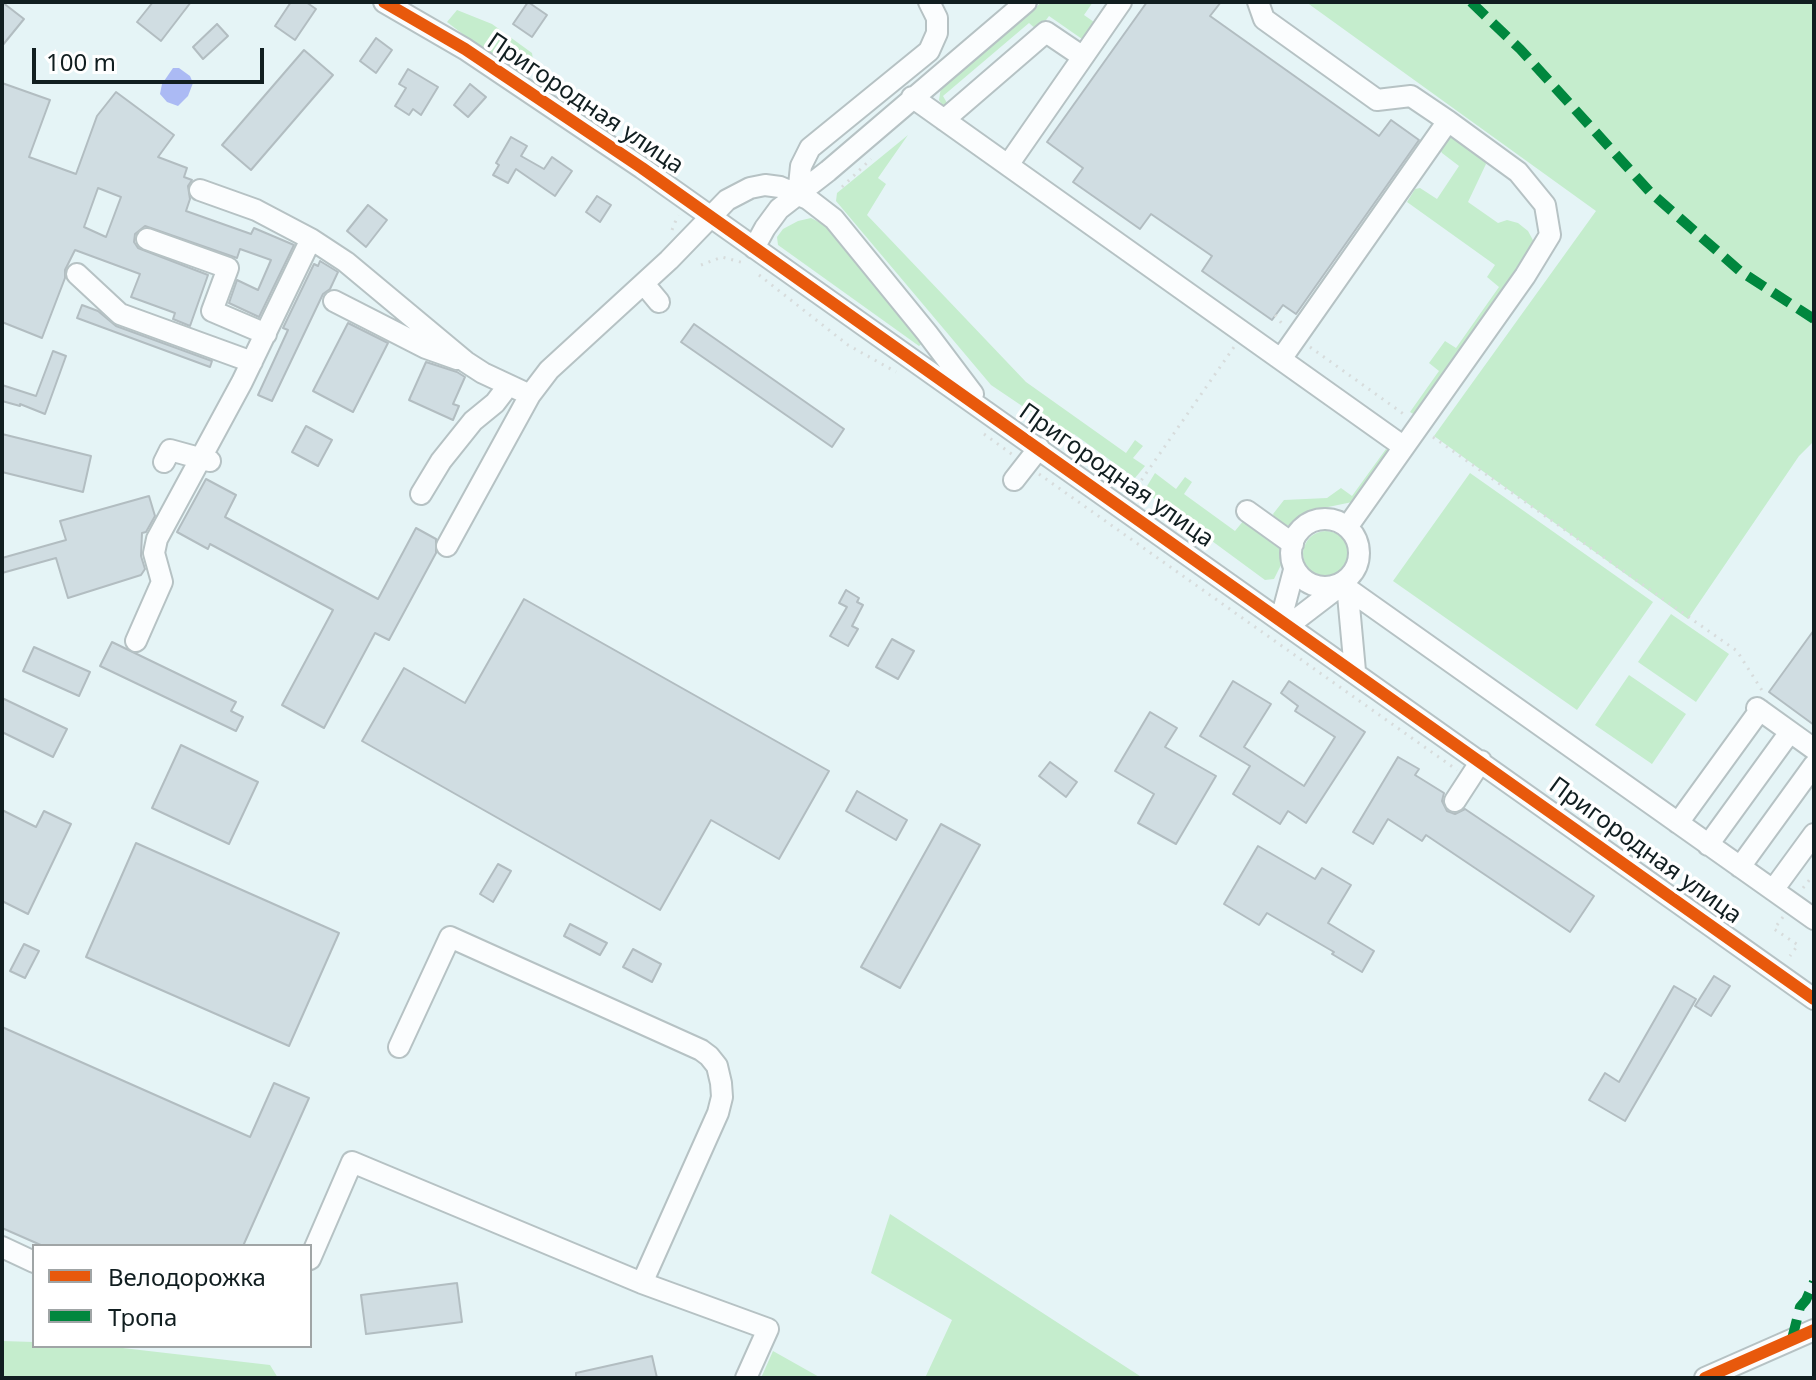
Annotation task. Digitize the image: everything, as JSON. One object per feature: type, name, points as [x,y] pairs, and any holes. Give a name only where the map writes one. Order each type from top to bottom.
[{"type":"street","name":"Пригородная улица","points":[[384,2],[465,49],[754,248],[981,420],[1026,465],[1285,622],[1814,999]]},
{"type":"street","points":[[798,195],[801,166],[810,148],[929,51],[937,33],[937,18],[929,2]]},
{"type":"street","points":[[754,248],[779,209],[1026,2]]},
{"type":"street","points":[[1008,165],[1121,2]]},
{"type":"street","points":[[1258,2],[1264,19],[1377,100],[1411,96],[1448,121],[1518,172],[1545,205],[1550,235],[1525,276],[1348,526]]},
{"type":"street","points":[[944,120],[1046,32],[1083,57]]},
{"type":"street","points":[[912,97],[1404,447]]},
{"type":"street","points":[[1281,359],[1448,121]]},
{"type":"street","points":[[447,546],[530,395],[579,341],[644,284],[727,200],[750,188],[765,185],[780,187],[834,219],[927,333],[981,420]]},
{"type":"street","points":[[200,190],[256,210],[311,239],[346,262],[466,362],[530,395]]},
{"type":"street","points":[[147,239],[228,268],[212,311],[266,334]]},
{"type":"street","points":[[136,641],[162,582],[154,553],[157,539],[208,460],[311,239]]},
{"type":"street","points":[[77,274],[120,314],[252,362]]},
{"type":"street","points":[[644,284],[659,302]]},
{"type":"street","points":[[334,301],[426,348],[466,362]]},
{"type":"street","points":[[421,494],[449,451],[508,386]]},
{"type":"street","points":[[164,462],[170,450],[208,460]]},
{"type":"street","points":[[1247,511],[1293,544]]},
{"type":"street","points":[[1330,519],[1348,526],[1359,543],[1359,565],[1347,586],[1285,622],[1294,570],[1290,551],[1296,534],[1311,521],[1330,519]]},
{"type":"street","points":[[1294,570],[1307,583],[1327,589],[1347,586],[1708,845],[1813,916]]},
{"type":"street","points":[[1347,586],[1355,671]]},
{"type":"street","points":[[1678,823],[1761,704],[1790,732],[1814,749]]},
{"type":"street","points":[[1708,845],[1790,732]]},
{"type":"street","points":[[1455,801],[1481,761]]},
{"type":"street","points":[[1740,867],[1814,765]]},
{"type":"street","points":[[1773,890],[1814,834]]},
{"type":"street","points":[[399,1047],[450,937],[709,1056],[717,1066],[721,1083],[718,1113],[642,1283]]},
{"type":"street","points":[[312,1254],[352,1162],[642,1283],[768,1329],[746,1378]]},
{"type":"street","points":[[2,1247],[32,1261]]},
{"type":"street","points":[[1705,1378],[1814,1330]]},
{"type":"path","points":[[701,265],[722,257],[743,263],[848,345],[906,377]]},
{"type":"path","points":[[1275,315],[1287,330],[1737,651],[1761,704]]},
{"type":"path","points":[[1077,443],[1138,485],[1244,333]]},
{"type":"path","points":[[981,420],[1026,465],[1103,521]]},
{"type":"green space","points":[[1042,2],[1093,2],[1084,15],[1094,22],[1082,39],[1049,16],[1038,31],[1029,23],[943,96],[947,103],[943,106],[939,100],[941,87]]},
{"type":"green space","points":[[1306,2],[1814,2],[1814,441],[1799,456],[1688,619],[1434,436],[1596,211]]},
{"type":"green space","points":[[457,10],[492,24],[532,53],[534,67],[529,76],[529,85],[447,22]]},
{"type":"green space","points":[[908,135],[878,178],[886,184],[867,215],[1026,382],[1126,453],[1135,440],[1143,446],[1133,458],[1145,466],[1135,478],[1074,434],[1071,439],[991,385],[836,201],[837,193]]},
{"type":"green space","points":[[1454,135],[1482,155],[1486,164],[1468,202],[1498,223],[1507,220],[1518,223],[1528,231],[1534,242],[1531,255],[1418,417],[1410,412],[1439,371],[1429,363],[1445,341],[1456,348],[1499,287],[1487,277],[1495,265],[1407,202],[1415,189],[1420,188],[1437,199],[1459,166],[1439,148],[1446,137]]},
{"type":"green space","points":[[811,218],[827,226],[923,343],[919,346],[778,245],[777,237],[783,229]]},
{"type":"green space","points":[[1386,449],[1393,454],[1357,501],[1309,511],[1293,524],[1285,526],[1276,521],[1273,514],[1284,500],[1327,498],[1341,488],[1352,496]]},
{"type":"green space","points":[[1155,473],[1176,489],[1185,477],[1192,482],[1184,494],[1235,531],[1244,520],[1275,541],[1282,551],[1282,563],[1274,579],[1265,580],[1144,491]]},
{"type":"green space","points":[[1470,473],[1653,602],[1577,710],[1393,581]]},
{"type":"green space","points":[[1326,531],[1342,538],[1349,554],[1342,570],[1326,577],[1310,570],[1303,554],[1310,538]]},
{"type":"green space","points":[[1671,614],[1729,654],[1696,702],[1638,662]]},
{"type":"green space","points":[[1629,675],[1686,714],[1652,764],[1595,725]]},
{"type":"green space","points":[[890,1214],[1143,1378],[925,1378],[952,1320],[871,1273]]},
{"type":"green space","points":[[2,1341],[32,1342],[32,1348],[123,1348],[270,1365],[278,1378],[2,1378]]},
{"type":"green space","points":[[773,1351],[821,1378],[761,1378]]},
{"type":"water","points":[[173,68],[179,68],[190,76],[193,83],[188,96],[178,106],[167,102],[160,94],[162,84]]},
{"type":"building","points":[[2,2],[24,19],[2,46]]},
{"type":"building","points":[[153,2],[191,2],[161,41],[137,22]]},
{"type":"building","points":[[291,2],[306,2],[316,9],[295,40],[275,26]]},
{"type":"building","points":[[528,2],[547,15],[532,37],[513,24]]},
{"type":"building","points":[[1147,2],[1221,2],[1210,16],[1379,136],[1391,120],[1419,140],[1296,314],[1283,305],[1272,320],[1202,271],[1212,256],[1151,214],[1140,229],[1073,182],[1083,168],[1047,142]]},
{"type":"building","points":[[217,24],[228,36],[203,59],[193,47]]},
{"type":"building","points":[[376,38],[392,50],[376,73],[360,61]]},
{"type":"building","points":[[304,50],[333,75],[251,170],[222,145]]},
{"type":"building","points":[[408,69],[438,87],[421,115],[413,109],[409,115],[395,106],[406,88],[399,84]]},
{"type":"building","points":[[2,83],[50,100],[29,157],[76,174],[97,116],[116,92],[174,135],[158,157],[187,168],[184,177],[192,180],[188,186],[190,199],[186,211],[251,234],[254,228],[294,245],[259,317],[229,303],[237,280],[258,290],[271,260],[240,249],[237,258],[145,226],[135,234],[134,242],[138,248],[208,275],[190,326],[173,319],[175,313],[131,297],[140,274],[75,250],[42,338],[2,322]],"holes":[[[98,188],[121,197],[106,237],[84,227]]]},
{"type":"building","points":[[470,84],[486,97],[468,117],[454,105]]},
{"type":"building","points":[[511,137],[527,146],[521,156],[544,169],[552,157],[572,171],[555,196],[516,169],[508,183],[493,175],[499,165],[496,163]]},
{"type":"building","points":[[597,196],[611,205],[600,222],[586,212]]},
{"type":"building","points":[[368,205],[387,220],[366,247],[347,231]]},
{"type":"building","points":[[320,261],[338,272],[330,289],[323,294],[272,401],[258,395],[288,330],[283,328],[314,264],[318,266]]},
{"type":"building","points":[[82,305],[98,311],[116,326],[212,361],[210,367],[77,318]]},
{"type":"building","points":[[348,323],[388,343],[353,412],[313,391]]},
{"type":"building","points":[[694,324],[844,429],[832,447],[681,342]]},
{"type":"building","points":[[53,351],[66,356],[45,414],[2,401],[2,385],[36,396]]},
{"type":"building","points":[[426,362],[465,377],[453,404],[459,406],[453,420],[409,400]]},
{"type":"building","points":[[306,426],[332,440],[318,466],[292,452]]},
{"type":"building","points":[[2,434],[91,456],[83,492],[2,472]]},
{"type":"building","points":[[206,479],[236,495],[225,517],[378,599],[416,528],[436,539],[436,553],[389,640],[375,633],[324,728],[282,705],[333,610],[210,544],[208,549],[177,532]]},
{"type":"building","points":[[149,496],[155,516],[146,532],[142,533],[141,556],[145,569],[141,575],[68,598],[56,558],[2,573],[2,558],[66,540],[60,521]]},
{"type":"building","points":[[846,590],[859,598],[857,602],[863,605],[852,626],[858,629],[848,646],[830,636],[847,607],[839,603]]},
{"type":"building","points":[[524,599],[829,771],[779,859],[711,820],[660,910],[362,741],[404,668],[465,703]]},
{"type":"building","points":[[1814,630],[1814,725],[1769,692]]},
{"type":"building","points":[[892,639],[914,651],[898,679],[876,667]]},
{"type":"building","points":[[112,642],[236,702],[231,711],[243,717],[236,731],[100,666]]},
{"type":"building","points":[[34,647],[90,672],[79,696],[23,671]]},
{"type":"building","points":[[1233,681],[1271,704],[1244,747],[1304,786],[1335,737],[1295,711],[1298,706],[1281,693],[1289,681],[1365,732],[1306,823],[1288,811],[1280,824],[1233,794],[1250,766],[1200,736]]},
{"type":"building","points":[[2,698],[67,729],[53,757],[2,732]]},
{"type":"building","points":[[1150,712],[1177,728],[1165,747],[1216,776],[1176,844],[1138,823],[1154,794],[1115,771]]},
{"type":"building","points":[[181,745],[258,782],[229,844],[152,808]]},
{"type":"building","points":[[1398,757],[1419,769],[1415,775],[1444,793],[1442,801],[1447,811],[1455,814],[1465,809],[1594,896],[1570,932],[1426,835],[1422,841],[1388,819],[1373,844],[1353,832]]},
{"type":"building","points":[[1050,762],[1077,782],[1066,797],[1039,776]]},
{"type":"building","points":[[857,791],[907,820],[896,840],[846,811]]},
{"type":"building","points":[[2,810],[36,827],[44,811],[71,824],[28,914],[2,901]]},
{"type":"building","points":[[941,824],[980,845],[900,988],[861,967]]},
{"type":"building","points":[[136,843],[339,933],[289,1046],[86,957]]},
{"type":"building","points":[[1258,846],[1315,879],[1322,868],[1351,885],[1328,923],[1374,951],[1362,972],[1267,913],[1259,925],[1224,904]]},
{"type":"building","points":[[498,864],[511,871],[493,902],[480,894]]},
{"type":"building","points":[[570,924],[607,943],[600,955],[564,936]]},
{"type":"building","points":[[24,944],[39,951],[25,978],[10,971]]},
{"type":"building","points":[[633,949],[661,964],[652,982],[623,967]]},
{"type":"building","points":[[1714,976],[1730,986],[1711,1016],[1695,1006]]},
{"type":"building","points":[[1674,986],[1696,999],[1625,1121],[1589,1100],[1605,1073],[1619,1082]]},
{"type":"building","points":[[2,1027],[250,1137],[274,1083],[309,1098],[244,1244],[38,1244],[2,1228]]},
{"type":"building","points":[[457,1283],[462,1322],[366,1334],[361,1295]]},
{"type":"building","points":[[652,1356],[657,1378],[576,1378],[576,1373]]},
{"type":"marked path","points":[[1471,2],[1520,49],[1650,192],[1740,271],[1814,319]]},
{"type":"marked path","points":[[1792,1339],[1800,1307],[1814,1282]]},
{"type":"cycle path","points":[[384,2],[465,49],[642,168],[1814,999]]},
{"type":"cycle path","points":[[1705,1378],[1814,1330]]}]
